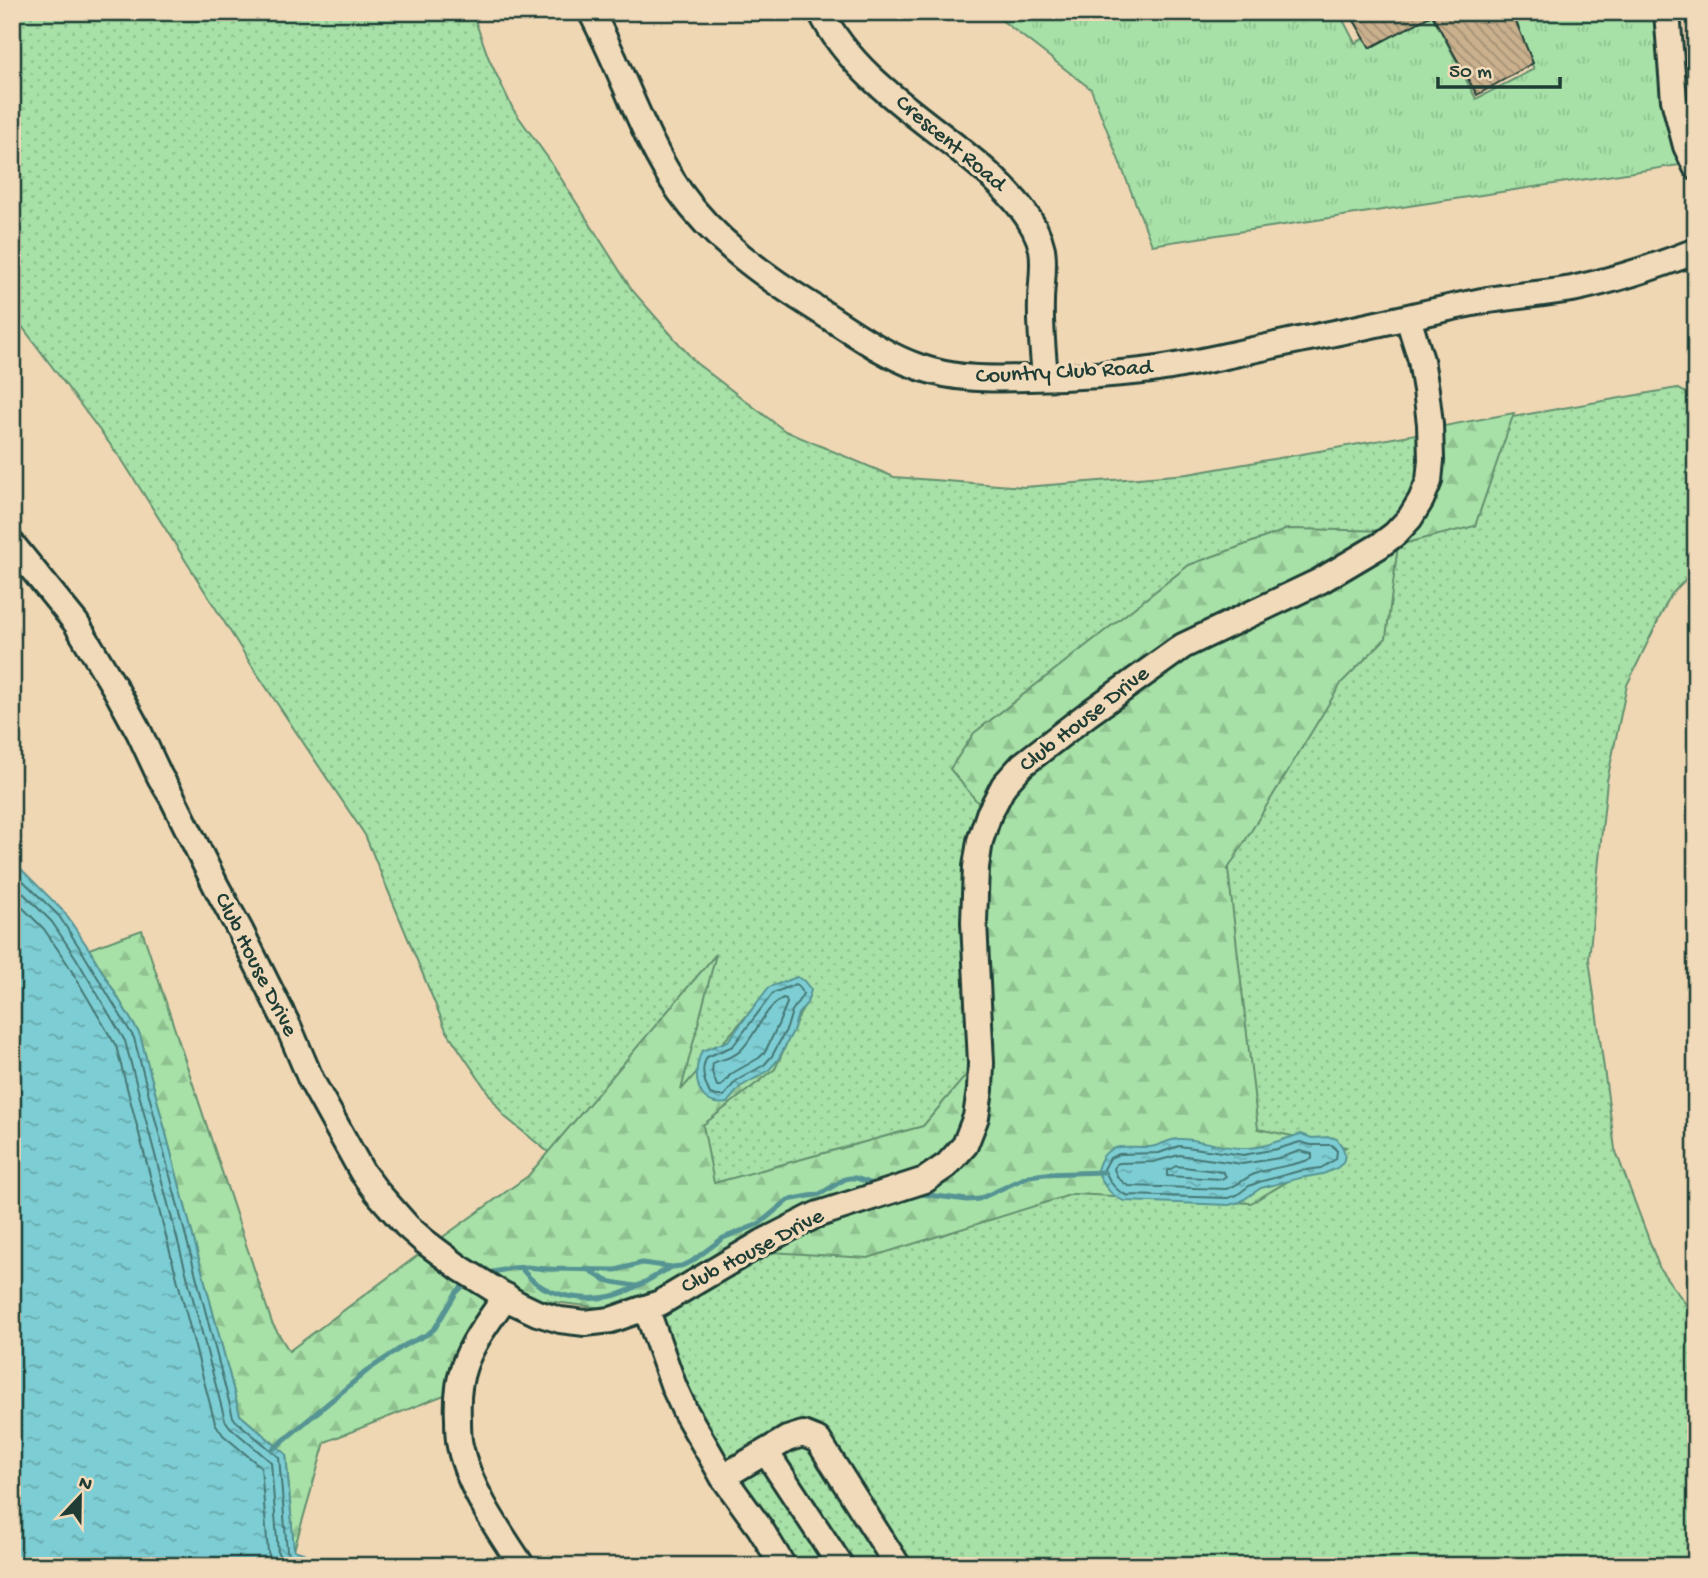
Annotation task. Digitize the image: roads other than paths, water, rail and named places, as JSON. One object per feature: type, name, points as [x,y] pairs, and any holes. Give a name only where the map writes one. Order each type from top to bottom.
[{"type":"street","name":"Country Club Road","points":[[591,12],[643,125],[675,183],[716,233],[778,285],[873,344],[896,358],[947,374],[998,380],[1149,371],[1478,302],[1569,289],[1620,278],[1696,251]]},
{"type":"street","name":"Crescent Road","points":[[821,12],[839,43],[858,64],[996,181],[1012,197],[1035,230],[1042,249],[1041,316],[1045,377]]},
{"type":"street","points":[[1667,12],[1674,100],[1686,146],[1696,167]]},
{"type":"street","name":"Club House Drive","points":[[12,544],[76,623],[115,688],[289,1028],[311,1080],[362,1172],[377,1192],[424,1241],[460,1268],[537,1313],[560,1320],[585,1323],[611,1320],[660,1303],[763,1242],[816,1215],[925,1180],[947,1165],[965,1145],[976,1118],[981,1090],[974,922],[976,867],[980,841],[999,794],[1022,765],[1116,692],[1183,646],[1320,581],[1395,534],[1410,518],[1429,481],[1431,460],[1426,390],[1421,360],[1408,318]]},
{"type":"street","points":[[506,1296],[480,1334],[464,1366],[457,1404],[459,1444],[467,1470],[489,1514],[522,1566]]},
{"type":"street","points":[[646,1308],[685,1411],[723,1477],[760,1528],[783,1566]]},
{"type":"street","points":[[723,1477],[787,1439],[803,1434],[818,1440],[898,1566]]},
{"type":"street","points":[[766,1452],[841,1566]]},
{"type":"water","points":[[12,860],[64,912],[140,1035],[240,1415],[286,1454],[294,1550],[330,1562],[331,1566],[12,1566]]},
{"type":"water","points":[[797,977],[811,990],[778,1060],[768,1071],[740,1087],[727,1103],[708,1100],[699,1087],[697,1078],[702,1051],[728,1041],[769,987]]},
{"type":"water","points":[[1301,1134],[1312,1138],[1337,1139],[1345,1155],[1343,1163],[1323,1174],[1261,1188],[1240,1202],[1229,1205],[1124,1201],[1114,1196],[1107,1188],[1097,1170],[1105,1153],[1117,1147],[1150,1147],[1177,1139],[1249,1148]]},
{"type":"waterway","points":[[913,1193],[979,1199],[1029,1176],[1104,1172]]},
{"type":"waterway","points":[[485,1276],[493,1272],[527,1267],[616,1270],[642,1263],[681,1266],[691,1262],[723,1238],[759,1224],[788,1200],[820,1194],[850,1178],[876,1185]]},
{"type":"waterway","points":[[521,1268],[544,1288],[585,1298],[623,1293],[670,1268]]},
{"type":"waterway","points":[[590,1270],[607,1280],[636,1286]]},
{"type":"waterway","points":[[272,1450],[368,1370],[405,1345],[428,1334],[435,1328],[456,1293],[470,1283]]}]
